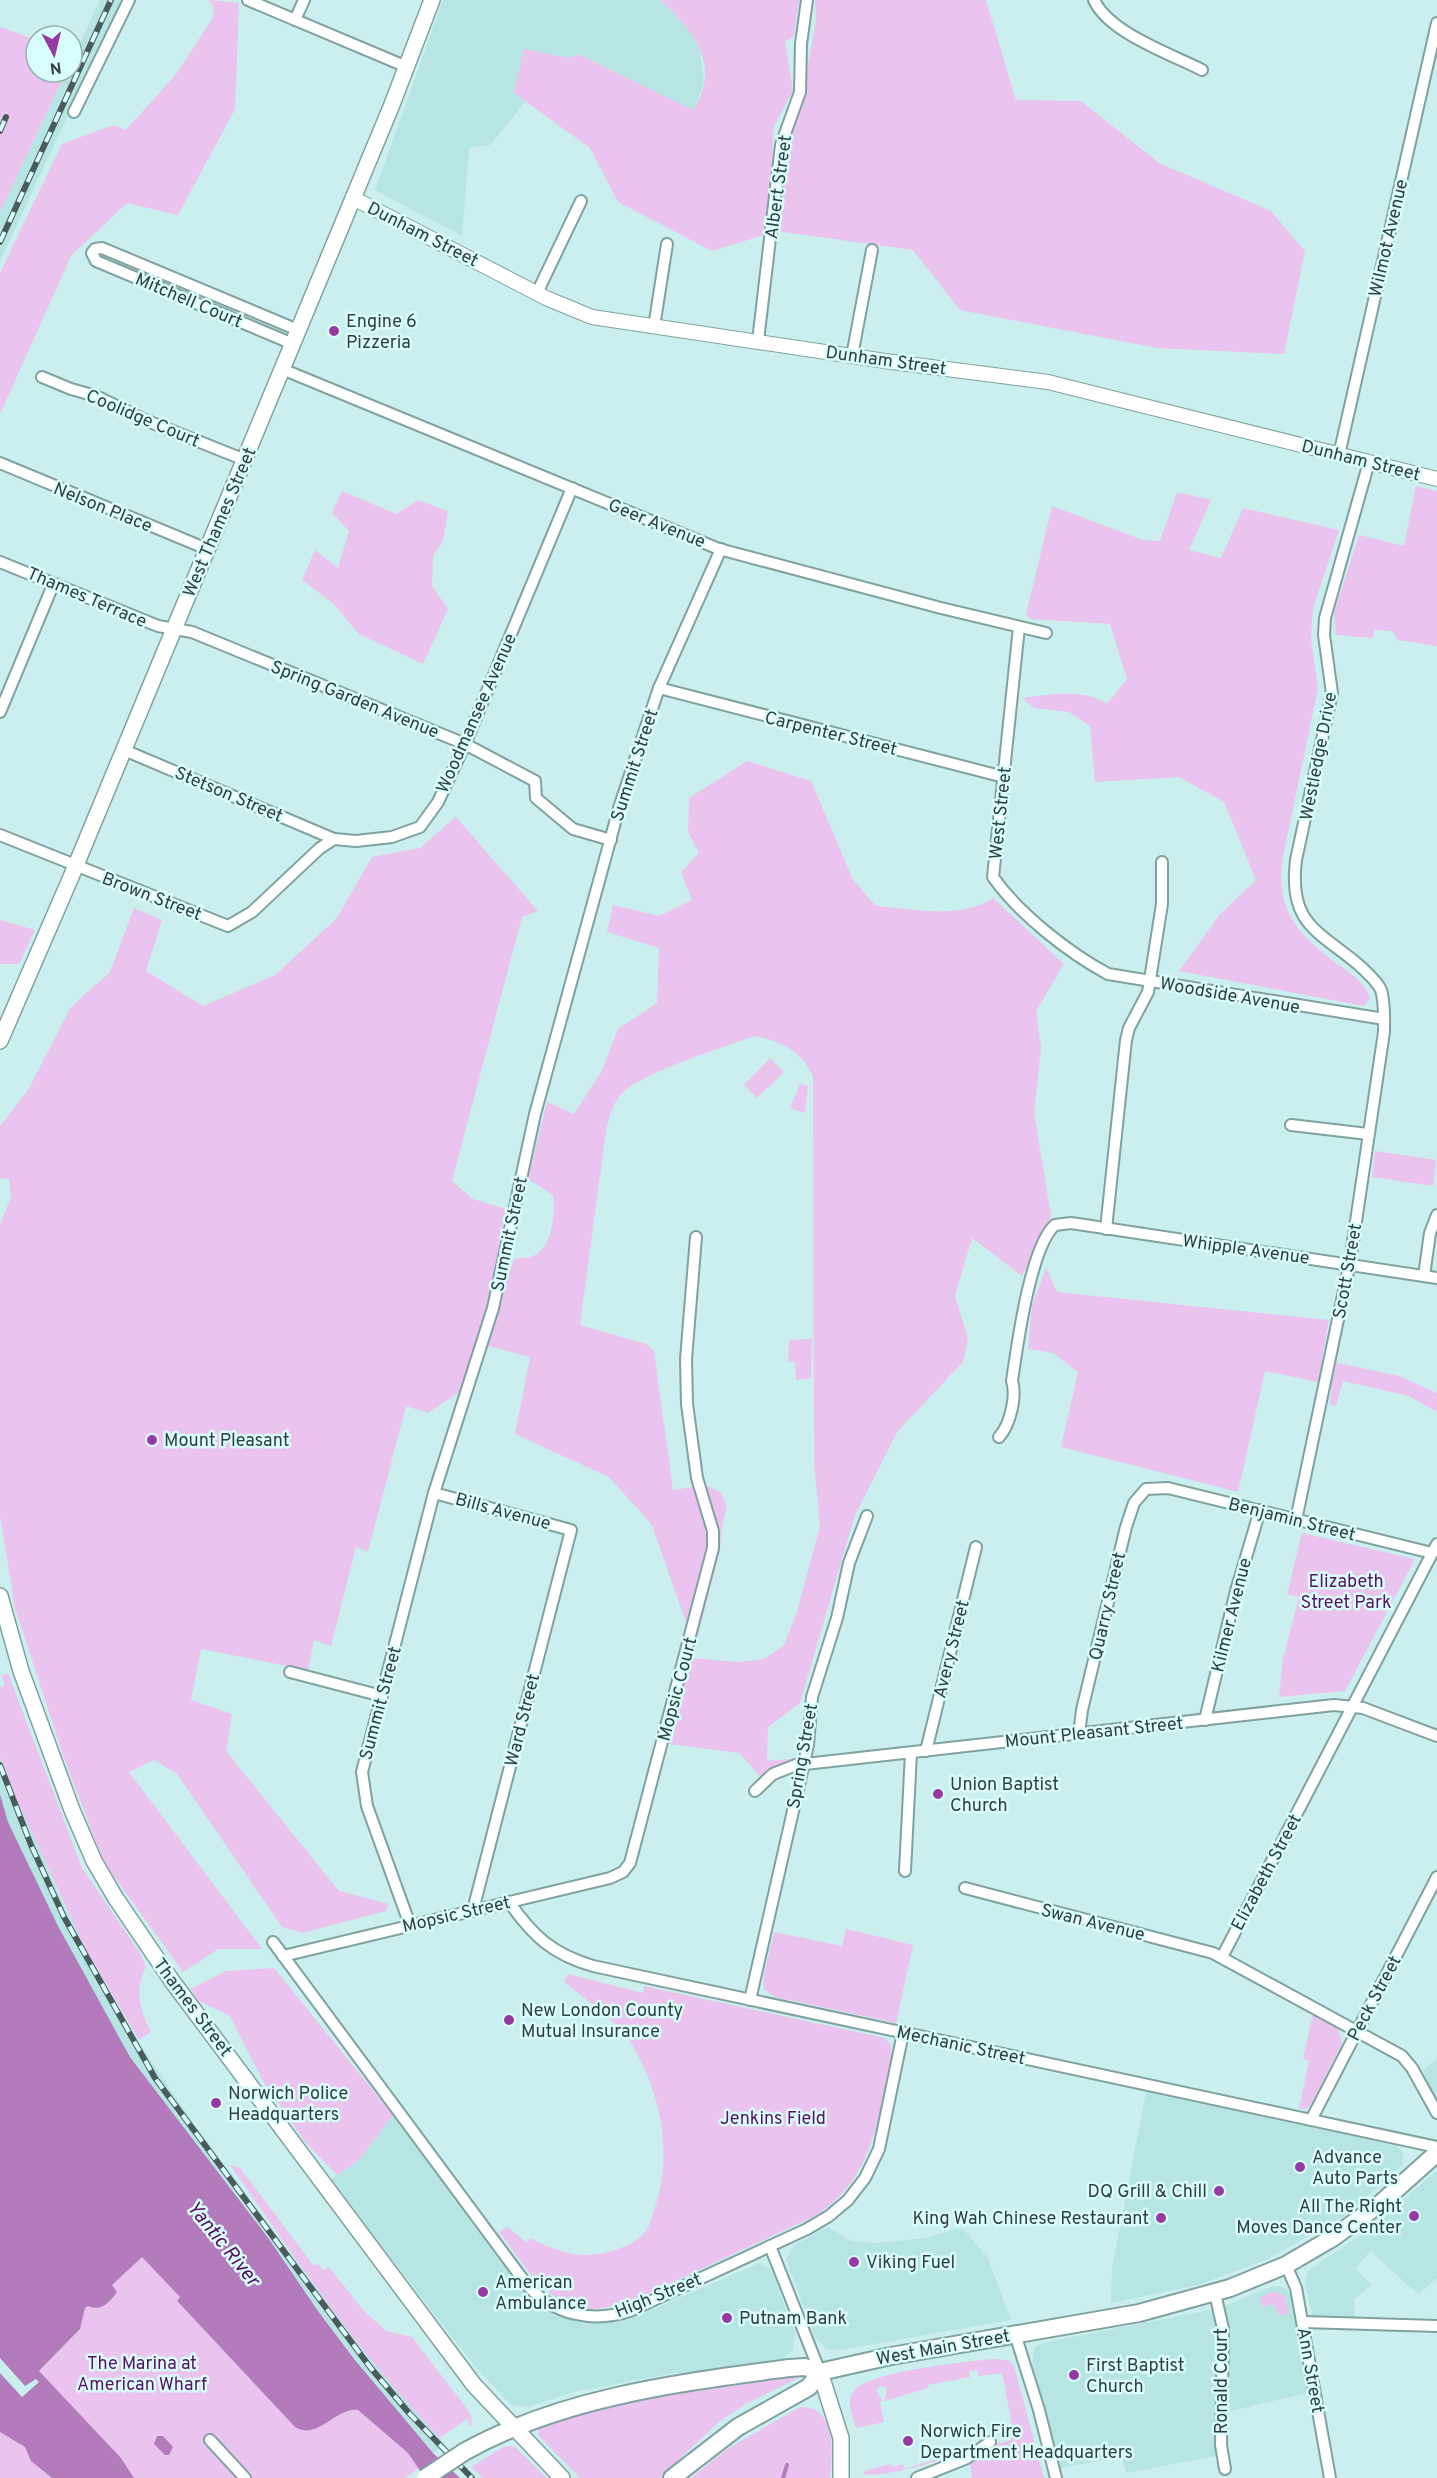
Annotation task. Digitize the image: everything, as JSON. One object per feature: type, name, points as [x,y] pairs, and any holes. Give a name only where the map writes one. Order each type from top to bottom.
[{"type":"main road","name":"West Thames Street","points":[[0,1041],[76,866],[245,460],[407,67],[432,0]]},
{"type":"main road","name":"Thames Street","points":[[0,1596],[15,1654],[72,1810],[94,1861],[115,1897],[172,1981],[463,2370],[513,2428],[562,2478]]},
{"type":"main road","name":"West Main Street","points":[[425,2478],[464,2452],[513,2428],[571,2407],[633,2394],[797,2367],[820,2372],[891,2355],[1139,2313],[1215,2293],[1286,2265],[1357,2221],[1437,2153]]},
{"type":"main road","points":[[672,2478],[738,2427],[809,2387],[820,2372]]},
{"type":"main road","points":[[820,2372],[841,2438],[841,2478]]},
{"type":"street","points":[[74,112],[129,0]]},
{"type":"street","points":[[248,0],[407,67]]},
{"type":"street","points":[[295,20],[303,0]]},
{"type":"street","name":"Albert Street","points":[[758,341],[781,145],[800,92],[801,44],[807,0]]},
{"type":"street","points":[[1094,0],[1106,17],[1120,28],[1202,70]]},
{"type":"street","name":"Wilmot Avenue","points":[[1340,454],[1437,22]]},
{"type":"street","name":"Dunham Street","points":[[353,198],[570,310],[592,317],[852,356],[1048,382],[1437,479]]},
{"type":"street","points":[[537,293],[581,201]]},
{"type":"street","points":[[654,327],[667,244]]},
{"type":"street","points":[[852,356],[872,250]]},
{"type":"street","name":"Mitchell Court","points":[[93,251],[96,261],[296,337]]},
{"type":"street","name":"Geer Avenue","points":[[282,369],[720,549],[1046,633]]},
{"type":"street","name":"Coolidge Court","points":[[42,376],[71,389],[96,396],[145,420],[245,460]]},
{"type":"street","name":"Westledge Drive","points":[[1369,462],[1325,618],[1324,635],[1332,693],[1296,860],[1295,881],[1298,903],[1306,921],[1318,936],[1354,962],[1378,986],[1383,997],[1384,1019]]},
{"type":"street","name":"Nelson Place","points":[[0,463],[207,549]]},
{"type":"street","name":"Woodmansee Avenue","points":[[334,839],[356,841],[392,837],[420,827],[438,802],[465,744],[572,489]]},
{"type":"street","name":"Summit Street","points":[[410,1925],[367,1806],[362,1773],[434,1493],[493,1308],[536,1114],[611,840],[659,688],[720,549]]},
{"type":"street","name":"Thames Terrace","points":[[0,562],[158,626],[175,628]]},
{"type":"street","points":[[0,712],[54,585]]},
{"type":"street","name":"West Street","points":[[1019,627],[993,877],[1002,891],[1075,956],[1108,974],[1150,981]]},
{"type":"street","name":"Spring Garden Avenue","points":[[175,628],[192,632],[465,744],[535,781],[536,798],[573,828],[611,840]]},
{"type":"street","name":"Carpenter Street","points":[[659,688],[1004,777]]},
{"type":"street","name":"Stetson Street","points":[[124,750],[334,839]]},
{"type":"street","name":"Brown Street","points":[[0,835],[228,926],[252,912],[320,848],[334,839]]},
{"type":"street","points":[[1150,981],[1163,895],[1162,862]]},
{"type":"street","name":"Woodside Avenue","points":[[1106,1228],[1127,1036],[1145,1000],[1150,981],[1384,1019]]},
{"type":"street","name":"Scott Street","points":[[1296,1520],[1350,1264],[1384,1019]]},
{"type":"street","points":[[1291,1125],[1368,1134]]},
{"type":"street","points":[[1424,1276],[1430,1233],[1437,1215]]},
{"type":"street","name":"Whipple Avenue","points":[[999,1437],[1007,1422],[1013,1398],[1012,1381],[1028,1289],[1048,1234],[1055,1225],[1071,1223],[1437,1278]]},
{"type":"street","name":"Mopsic Court","points":[[627,1868],[633,1856],[712,1554],[714,1535],[697,1478],[687,1404],[686,1359],[696,1237]]},
{"type":"street","name":"Benjamin Street","points":[[1151,1487],[1168,1488],[1296,1520],[1435,1549]]},
{"type":"street","name":"Quarry Street","points":[[1079,1734],[1082,1710],[1126,1527],[1136,1500],[1151,1487]]},
{"type":"street","name":"Bills Avenue","points":[[434,1493],[571,1530]]},
{"type":"street","name":"Kilmer Avenue","points":[[1205,1720],[1236,1591],[1260,1510]]},
{"type":"street","name":"Spring Street","points":[[750,2000],[803,1765],[812,1697],[837,1618],[849,1563],[867,1516]]},
{"type":"street","name":"Ward Street","points":[[474,1910],[571,1530]]},
{"type":"street","name":"Avery Street","points":[[926,1751],[976,1547]]},
{"type":"street","name":"Elizabeth Street","points":[[1221,1957],[1435,1549]]},
{"type":"street","points":[[290,1672],[382,1696]]},
{"type":"street","name":"Mount Pleasant Street","points":[[755,1791],[773,1774],[803,1765],[1334,1705],[1352,1706],[1437,1736]]},
{"type":"street","points":[[905,1871],[911,1753]]},
{"type":"street","name":"Mopsic Street","points":[[283,1956],[610,1878],[627,1868]]},
{"type":"street","name":"Peck Street","points":[[1311,2120],[1437,1877]]},
{"type":"street","name":"Swan Avenue","points":[[965,1888],[1221,1957]]},
{"type":"street","name":"Mechanic Street","points":[[508,1902],[528,1929],[552,1950],[571,1960],[1437,2147]]},
{"type":"street","name":"High Street","points":[[273,1942],[527,2285],[548,2303],[579,2315],[599,2317],[622,2313],[770,2246],[829,2216],[848,2199],[865,2178],[882,2138],[903,2033]]},
{"type":"street","points":[[1221,1957],[1405,2059],[1437,2113]]},
{"type":"street","points":[[770,2246],[820,2372]]},
{"type":"street","name":"Ann Street","points":[[1286,2265],[1296,2288],[1330,2478]]},
{"type":"street","name":"Ronald Court","points":[[1215,2293],[1223,2329],[1221,2450],[1225,2469]]},
{"type":"street","points":[[1303,2322],[1437,2326]]},
{"type":"street","points":[[1016,2334],[1039,2410],[1056,2478]]},
{"type":"street","points":[[210,2440],[244,2478]]},
{"type":"street","points":[[917,2478],[967,2458],[990,2442]]},
{"type":"shaded area","points":[[100,0],[122,0],[84,81],[84,34]]},
{"type":"shaded area","points":[[443,0],[660,0],[684,22],[700,50],[704,83],[693,111],[578,54],[514,93],[525,102],[490,145],[469,148],[462,236],[375,190]]},
{"type":"shaded area","points":[[60,84],[83,84],[0,261],[0,212]]},
{"type":"shaded area","points":[[0,1756],[63,1904],[139,2043],[194,2124],[356,2341],[402,2397],[446,2445],[433,2453],[390,2403],[318,2311],[269,2239],[130,2057],[67,1945],[8,1822],[0,1794]]},
{"type":"shaded area","points":[[1437,2059],[1437,2102],[1423,2070]]},
{"type":"shaded area","points":[[1146,2092],[1395,2145],[1403,2152],[1403,2165],[1344,2216],[1268,2259],[1198,2285],[1111,2303],[1112,2268]]},
{"type":"shaded area","points":[[393,2115],[523,2291],[553,2315],[587,2324],[628,2320],[760,2263],[771,2270],[795,2332],[793,2350],[780,2361],[728,2370],[674,2373],[574,2392],[528,2407],[511,2405],[473,2364],[330,2180],[359,2160]]},
{"type":"shaded area","points":[[1437,2170],[1437,2278],[1418,2294],[1370,2251],[1355,2269],[1372,2285],[1354,2299],[1355,2322],[1313,2319],[1305,2281],[1308,2271],[1378,2223]]},
{"type":"shaded area","points":[[828,2227],[851,2241],[875,2243],[927,2238],[955,2229],[963,2229],[988,2258],[1011,2320],[840,2350],[826,2349],[815,2337],[786,2259],[794,2245]]},
{"type":"shaded area","points":[[1273,2286],[1283,2287],[1291,2295],[1308,2393],[1226,2412],[1222,2307]]},
{"type":"shaded area","points":[[1215,2309],[1219,2322],[1219,2405],[1215,2456],[1126,2473],[1121,2456],[1061,2468],[1032,2365],[1034,2348],[1042,2343]]},
{"type":"green space","points":[[208,0],[239,3],[235,109],[178,215],[127,203],[71,256],[0,414],[0,273],[62,144],[113,125],[126,130],[177,73],[214,16],[213,6]]},
{"type":"green space","points":[[660,0],[799,0],[794,36],[785,42],[793,91],[774,126],[767,234],[712,251],[618,202],[590,148],[514,93],[524,49],[569,58],[578,54],[693,110],[703,87],[705,71],[703,59],[686,27]]},
{"type":"green space","points":[[815,0],[986,0],[1016,100],[1081,101],[1159,163],[1271,211],[1305,251],[1284,354],[1157,348],[960,310],[913,250],[776,231],[788,137],[799,113],[816,21]]},
{"type":"green space","points":[[0,27],[24,36],[24,84],[60,84],[0,212]]},
{"type":"green space","points":[[1416,486],[1437,491],[1437,646],[1398,640],[1392,631],[1374,630],[1373,638],[1336,635],[1334,613],[1359,535],[1404,546]]},
{"type":"green space","points":[[342,491],[396,514],[418,500],[448,511],[443,541],[433,556],[432,586],[448,609],[423,664],[359,634],[334,604],[302,580],[315,550],[338,568],[349,531],[332,513]]},
{"type":"green space","points":[[1177,492],[1211,500],[1189,550],[1221,558],[1243,508],[1339,530],[1313,608],[1311,639],[1318,688],[1281,876],[1286,907],[1293,920],[1312,943],[1361,983],[1370,998],[1364,1006],[1179,971],[1220,914],[1256,880],[1224,802],[1179,777],[1095,782],[1090,726],[1069,712],[1034,708],[1022,698],[1077,694],[1098,699],[1107,704],[1127,679],[1110,624],[1031,619],[1026,615],[1052,506],[1143,540],[1160,541]]},
{"type":"green space","points":[[747,761],[811,781],[853,880],[876,906],[921,911],[952,911],[980,905],[993,898],[1064,964],[1036,1011],[1041,1048],[1034,1113],[1051,1216],[1022,1276],[972,1238],[955,1296],[968,1338],[963,1362],[897,1432],[855,1515],[800,1703],[768,1727],[767,1761],[801,1758],[760,1776],[739,1753],[669,1744],[656,1739],[686,1623],[652,1525],[609,1477],[515,1434],[530,1357],[485,1345],[514,1259],[531,1257],[540,1252],[549,1238],[554,1211],[553,1195],[528,1179],[547,1102],[574,1114],[602,1071],[618,1029],[657,1003],[659,948],[607,932],[613,905],[659,916],[692,900],[681,872],[699,853],[688,832],[689,798]],"holes":[[[754,1036],[781,1044],[797,1054],[809,1068],[813,1077],[814,1463],[820,1526],[796,1615],[784,1645],[764,1659],[738,1662],[692,1658],[720,1551],[722,1526],[727,1506],[721,1493],[706,1485],[673,1490],[654,1351],[646,1344],[580,1325],[606,1131],[616,1101],[629,1088],[661,1070]]]},
{"type":"green space","points":[[456,817],[538,911],[522,917],[452,1181],[473,1199],[506,1209],[493,1291],[462,1390],[428,1413],[406,1406],[368,1552],[356,1547],[331,1646],[314,1640],[308,1670],[201,1649],[191,1700],[232,1714],[226,1751],[339,1891],[389,1904],[386,1911],[302,1933],[282,1927],[177,1774],[154,1760],[129,1772],[262,1949],[218,1949],[183,1972],[103,1861],[63,1755],[15,1608],[0,1515],[0,1225],[11,1197],[9,1179],[0,1178],[0,1126],[28,1090],[71,1007],[110,972],[134,908],[162,920],[146,971],[203,1006],[275,975],[337,918],[372,857],[420,848]]},
{"type":"green space","points":[[0,920],[35,930],[19,964],[0,964]]},
{"type":"green space","points":[[770,1058],[784,1072],[757,1098],[744,1085]]},
{"type":"green space","points":[[800,1084],[808,1086],[805,1113],[790,1108]]},
{"type":"green space","points":[[1375,1151],[1436,1160],[1433,1186],[1372,1177]]},
{"type":"green space","points":[[1046,1268],[1057,1292],[1329,1320],[1318,1382],[1265,1371],[1238,1492],[1061,1447],[1078,1372],[1053,1353],[1028,1349],[1032,1306]]},
{"type":"green space","points":[[812,1339],[811,1378],[796,1380],[795,1362],[788,1362],[789,1340]]},
{"type":"green space","points":[[1334,1362],[1399,1376],[1437,1393],[1437,1412],[1409,1396],[1343,1381],[1336,1406],[1330,1404]]},
{"type":"green space","name":"Elizabeth Street Park","points":[[1302,1533],[1415,1559],[1345,1691],[1279,1697],[1283,1659],[1299,1597],[1287,1594]]},
{"type":"green space","points":[[8,1673],[82,1868],[140,1953],[146,1967],[139,1992],[141,2008],[151,2032],[139,2040],[85,1948],[15,1796],[0,1756],[0,1687],[5,1685],[2,1675]]},
{"type":"green space","points":[[846,1929],[913,1945],[896,2023],[775,1997],[764,1989],[763,1979],[774,1932],[842,1946]]},
{"type":"green space","points":[[274,1968],[393,2115],[359,2160],[337,2175],[306,2143],[264,2083],[230,2016],[197,2000],[191,1989],[226,1971]]},
{"type":"green space","name":"Jenkins Field","points":[[568,1974],[643,1993],[644,1986],[885,2038],[890,2044],[892,2054],[883,2101],[870,2146],[849,2185],[833,2202],[813,2217],[628,2303],[592,2310],[568,2304],[551,2294],[531,2275],[499,2232],[507,2227],[527,2243],[530,2238],[549,2247],[578,2255],[598,2254],[619,2249],[639,2238],[648,2227],[660,2187],[663,2167],[661,2126],[651,2086],[643,2066],[634,2048],[620,2029],[564,1982]]},
{"type":"green space","points":[[1313,2014],[1338,2029],[1342,2043],[1311,2105],[1305,2109],[1299,2109],[1309,2061],[1303,2058]]},
{"type":"green space","points":[[230,2165],[240,2168],[313,2265],[318,2264],[323,2270],[329,2267],[364,2311],[386,2331],[412,2337],[471,2415],[472,2426],[469,2426],[468,2418],[440,2438],[411,2407],[330,2306]]},
{"type":"green space","name":"The Marina at American Wharf","points":[[142,2256],[180,2297],[177,2301],[295,2427],[304,2430],[312,2429],[342,2413],[358,2410],[408,2453],[419,2468],[405,2478],[134,2478],[121,2458],[39,2372],[80,2329],[85,2308],[88,2305],[101,2307],[108,2302],[117,2292],[111,2286]]},
{"type":"green space","points":[[1274,2291],[1285,2296],[1289,2314],[1278,2315],[1274,2304],[1262,2307],[1260,2297]]},
{"type":"green space","points":[[993,2359],[1008,2360],[1014,2366],[1044,2478],[972,2478],[970,2461],[997,2444],[1011,2440],[1010,2434],[1005,2434],[1004,2427],[1012,2425],[1002,2373],[978,2376],[977,2370],[969,2371],[970,2377],[928,2385],[928,2388],[885,2401],[887,2388],[880,2386],[876,2391],[883,2401],[880,2402],[884,2422],[856,2428],[850,2400],[853,2392],[862,2385],[896,2373]]},
{"type":"green space","points":[[802,2372],[802,2375],[794,2380],[746,2404],[720,2421],[659,2478],[580,2478],[538,2435],[539,2427],[543,2424],[607,2406]]},
{"type":"green space","points":[[800,2407],[812,2409],[826,2422],[830,2432],[832,2455],[830,2478],[691,2478],[727,2449]]},
{"type":"green space","points":[[0,2432],[25,2447],[31,2461],[52,2478],[0,2478]]},
{"type":"green space","points":[[505,2446],[515,2447],[547,2478],[483,2478],[471,2467]]},
{"type":"green space","points":[[953,2449],[957,2451],[956,2454],[922,2465],[882,2474],[863,2474],[867,2470],[891,2464],[892,2467],[903,2464],[904,2469],[940,2458],[942,2452]]},
{"type":"water","name":"Yantic River","points":[[0,1794],[8,1822],[58,1926],[130,2057],[269,2239],[355,2360],[433,2453],[460,2478],[425,2478],[408,2453],[358,2410],[342,2413],[311,2430],[295,2427],[177,2301],[180,2297],[142,2257],[112,2285],[117,2292],[108,2302],[101,2307],[88,2306],[85,2308],[80,2329],[39,2371],[121,2458],[134,2478],[52,2478],[31,2461],[25,2447],[0,2432]]},
{"type":"water","points":[[157,2436],[163,2436],[173,2447],[169,2455],[165,2455],[154,2444]]},
{"type":"pier","points":[[0,2358],[25,2386],[36,2379],[39,2382],[22,2397],[0,2373]]},
{"type":"waterway","points":[[783,2478],[787,2465]]},
{"type":"railway","points":[[0,242],[111,0]]},
{"type":"railway","points":[[0,131],[6,117]]},
{"type":"railway","points":[[0,1765],[31,1845],[64,1917],[155,2078],[370,2367],[409,2413],[472,2478]]},
{"type":"place","name":"Engine 6 Pizzeria","points":[[334,331]]},
{"type":"place","name":"Mount Pleasant","points":[[152,1440]]},
{"type":"place","name":"Union Baptist Church","points":[[938,1794]]},
{"type":"place","name":"New London County Mutual Insurance","points":[[509,2020]]},
{"type":"place","name":"Norwich Police Headquarters","points":[[216,2103]]},
{"type":"place","name":"Advance Auto Parts","points":[[1300,2167]]},
{"type":"place","name":"DQ Grill & Chill","points":[[1219,2191]]},
{"type":"place","name":"All The Right Moves Dance Center","points":[[1414,2216]]},
{"type":"place","name":"King Wah Chinese Restaurant","points":[[1161,2218]]},
{"type":"place","name":"Viking Fuel","points":[[854,2262]]},
{"type":"place","name":"American Ambulance","points":[[483,2292]]},
{"type":"place","name":"Putnam Bank","points":[[727,2318]]},
{"type":"place","name":"First Baptist Church","points":[[1074,2375]]},
{"type":"place","name":"Norwich Fire Department Headquarters","points":[[908,2441]]}]
